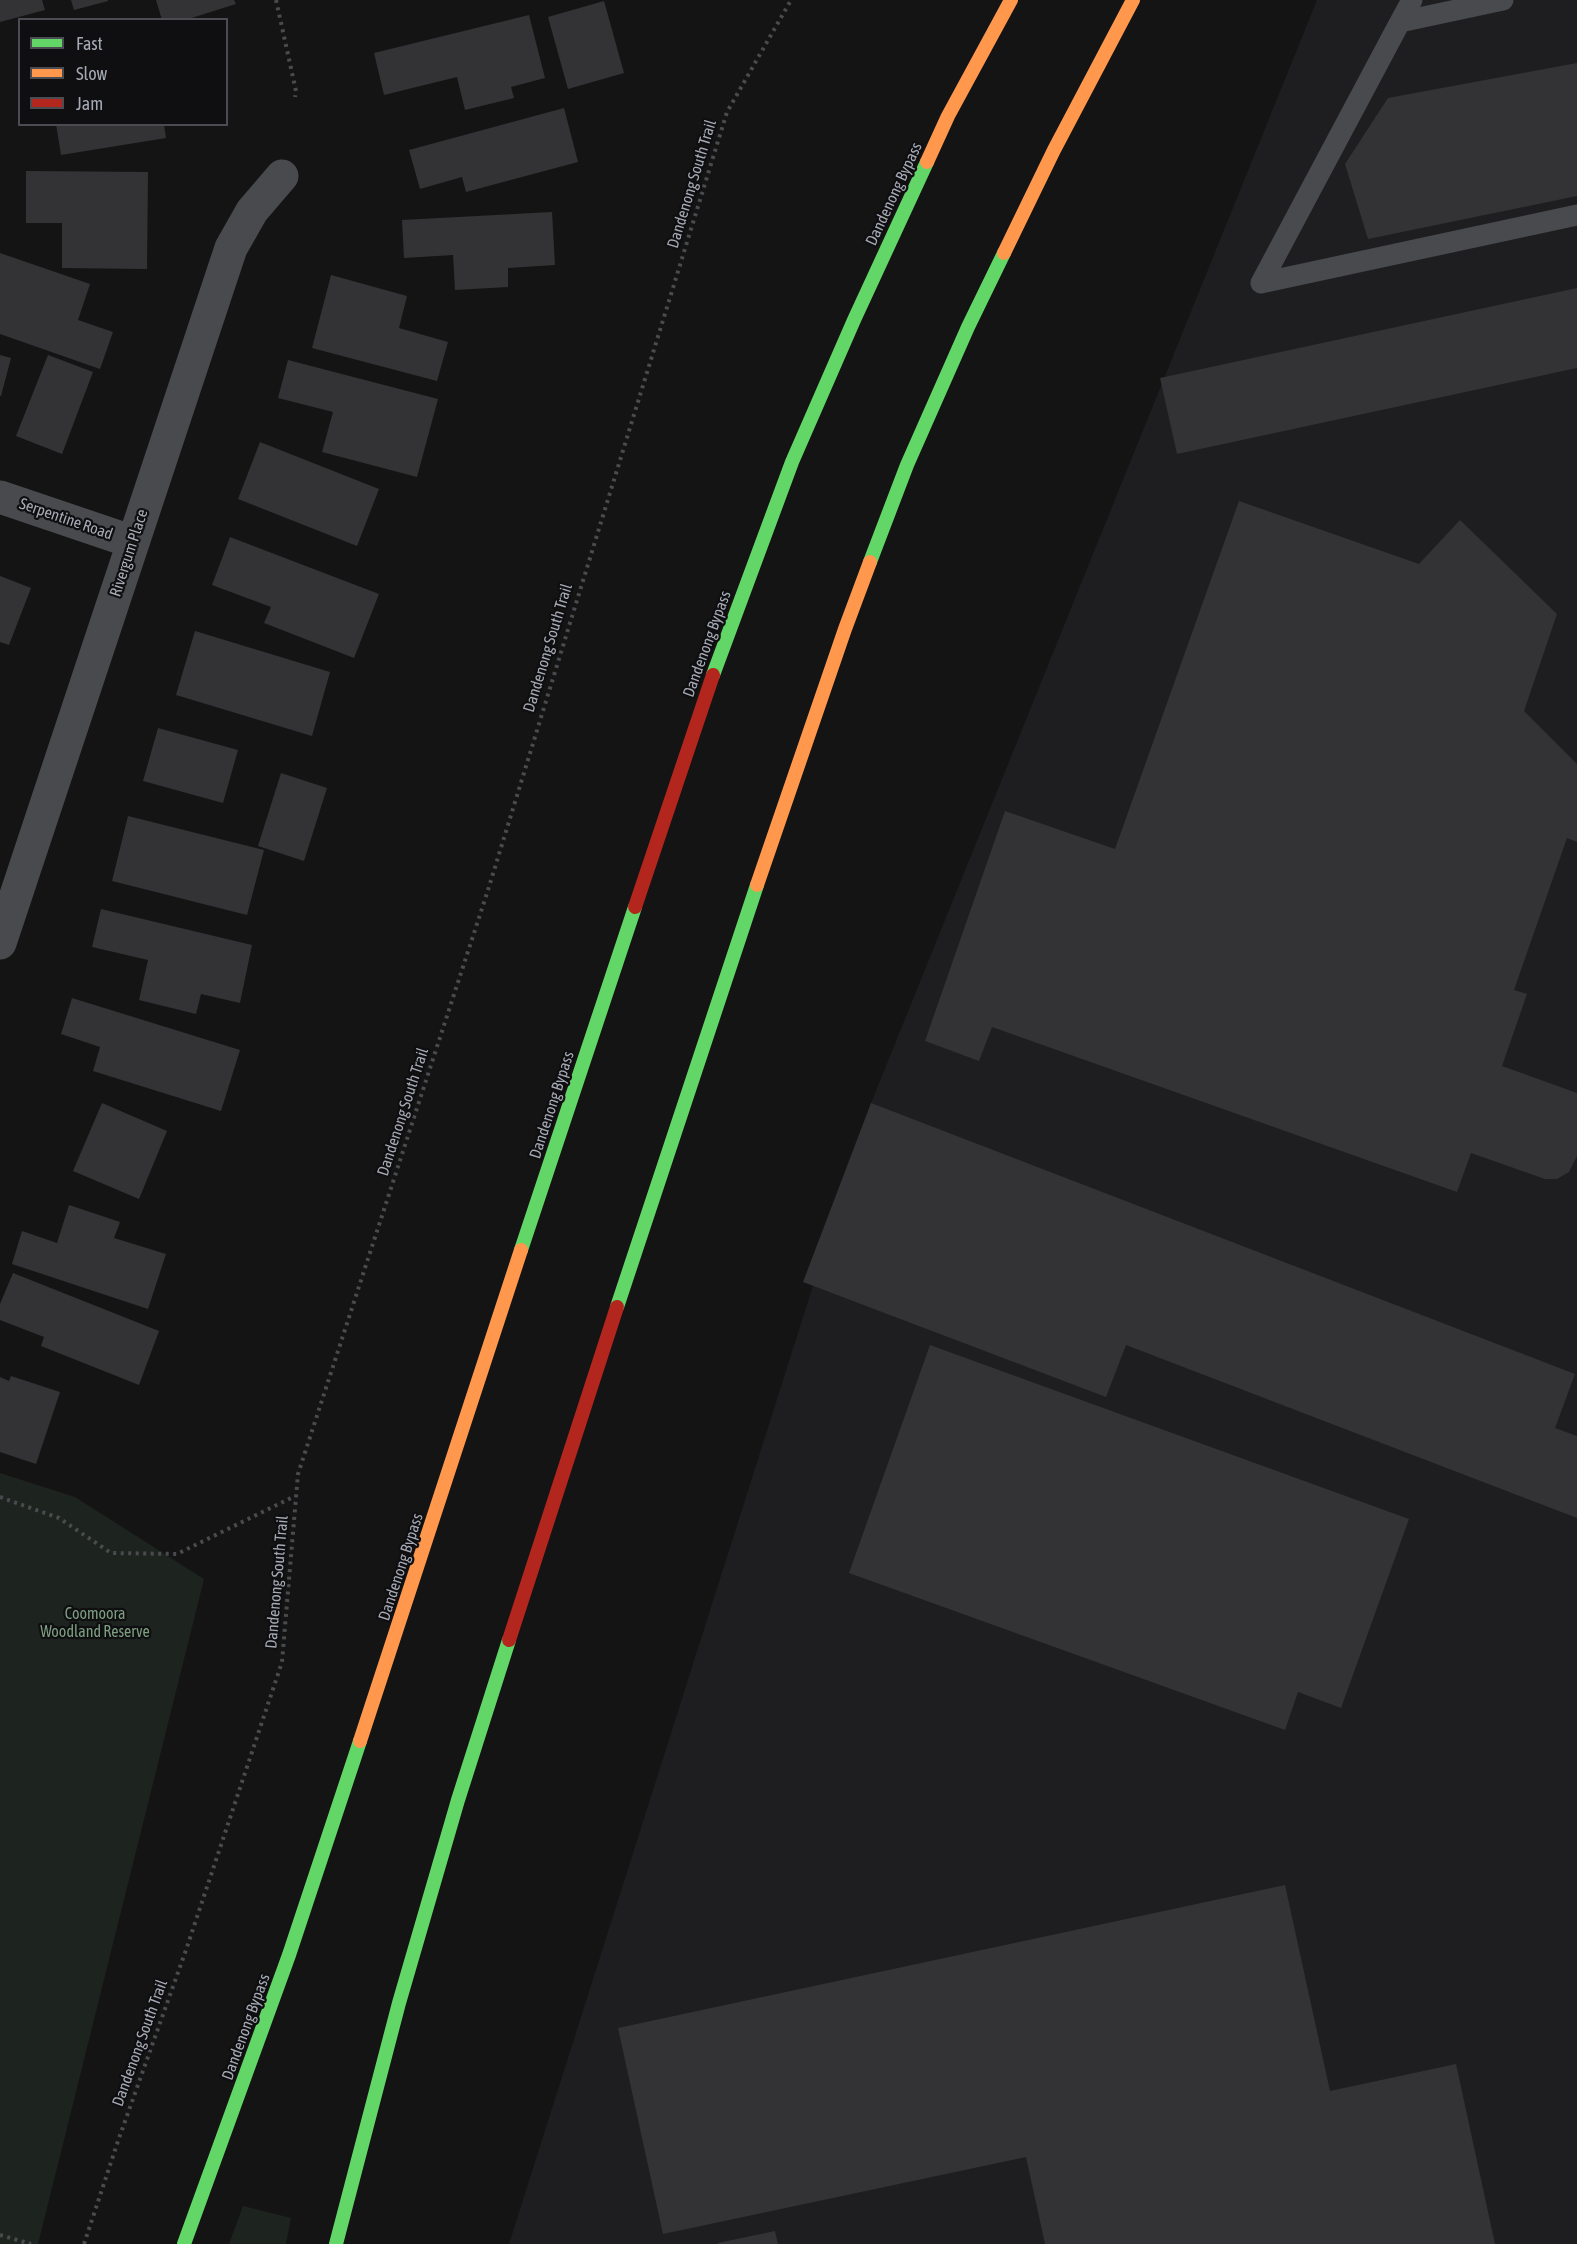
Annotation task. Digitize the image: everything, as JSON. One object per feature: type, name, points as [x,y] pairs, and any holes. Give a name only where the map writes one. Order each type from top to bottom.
[{"type":"highway","name":"Dandenong Bypass","points":[[184,2244],[289,1955],[714,672],[792,462],[854,320],[948,116],[1011,0]]},
{"type":"highway","points":[[336,2244],[399,2003],[458,1800],[562,1473],[752,899],[845,629],[907,465],[968,327],[1054,150],[1133,0]]},
{"type":"street","name":"Rivergum Place","points":[[0,943],[231,248],[252,211],[282,176]]},
{"type":"street","name":"Serpentine Road","points":[[0,497],[133,542]]},
{"type":"lane","points":[[1412,0],[1261,283],[1577,215]]},
{"type":"lane","points":[[1400,22],[1503,0]]},
{"type":"path","points":[[276,0],[296,97]]},
{"type":"path","name":"Dandenong South Trail","points":[[84,2244],[198,1916],[282,1662],[298,1474],[488,890],[727,112],[791,0]]},
{"type":"path","points":[[0,1497],[59,1518],[111,1553],[177,1554],[296,1495]]},
{"type":"path","points":[[0,2235],[31,2244]]},
{"type":"shaded area","points":[[1317,0],[1577,0],[1577,2244],[509,2244],[871,1103]]},
{"type":"green space","name":"Coomoora Woodland Reserve","points":[[0,1473],[75,1497],[204,1579],[38,2244],[0,2244]]},
{"type":"green space","points":[[243,2206],[291,2218],[286,2244],[229,2244]]},
{"type":"building","points":[[0,0],[42,0],[45,10],[0,22]]},
{"type":"building","points":[[71,0],[108,0],[108,1],[74,10]]},
{"type":"building","points":[[156,0],[234,0],[236,4],[191,18],[161,18]]},
{"type":"building","points":[[604,1],[624,73],[568,89],[548,17]]},
{"type":"building","points":[[529,15],[545,78],[511,87],[514,98],[465,110],[457,77],[384,95],[374,53]]},
{"type":"building","points":[[1577,63],[1577,196],[1368,239],[1345,164],[1388,98]]},
{"type":"building","points":[[564,108],[578,162],[466,192],[462,177],[420,189],[409,150]]},
{"type":"building","points":[[56,126],[164,126],[166,138],[61,155]]},
{"type":"building","points":[[26,171],[148,172],[147,269],[62,268],[62,223],[26,223]]},
{"type":"building","points":[[552,212],[555,265],[508,268],[508,287],[455,290],[453,255],[404,258],[402,220]]},
{"type":"building","points":[[0,253],[90,284],[78,320],[113,332],[100,369],[0,334]]},
{"type":"building","points":[[331,275],[407,296],[399,328],[448,342],[437,381],[312,348]]},
{"type":"building","points":[[1577,288],[1577,368],[1177,454],[1160,378]]},
{"type":"building","points":[[0,355],[11,358],[1,396],[0,396]]},
{"type":"building","points":[[48,355],[93,372],[62,454],[16,436]]},
{"type":"building","points":[[288,360],[438,399],[417,477],[322,452],[333,412],[278,398]]},
{"type":"building","points":[[260,442],[379,489],[357,546],[238,499]]},
{"type":"building","points":[[1239,501],[1419,564],[1460,520],[1557,614],[1524,711],[1577,764],[1577,842],[1567,838],[1514,990],[1527,994],[1502,1066],[1577,1093],[1577,1156],[1569,1172],[1557,1179],[1545,1179],[1471,1153],[1457,1192],[992,1027],[979,1061],[925,1041],[1005,811],[1115,849]]},
{"type":"building","points":[[230,537],[379,594],[354,658],[264,623],[271,607],[212,585]]},
{"type":"building","points":[[0,576],[31,588],[9,645],[0,642]]},
{"type":"building","points":[[195,631],[330,672],[312,736],[176,695]]},
{"type":"building","points":[[158,728],[238,750],[223,803],[143,781]]},
{"type":"building","points":[[281,773],[327,788],[304,861],[258,846]]},
{"type":"building","points":[[128,816],[264,850],[247,915],[112,881]]},
{"type":"building","points":[[101,909],[252,945],[240,1003],[201,994],[196,1014],[139,1000],[148,960],[92,947]]},
{"type":"building","points":[[72,998],[240,1050],[221,1111],[93,1071],[100,1047],[61,1034]]},
{"type":"building","points":[[102,1103],[167,1131],[139,1199],[73,1171]]},
{"type":"building","points":[[871,1103],[1575,1374],[1555,1428],[1577,1436],[1577,1518],[1126,1345],[1106,1397],[803,1282]]},
{"type":"building","points":[[69,1205],[120,1222],[114,1238],[166,1254],[148,1309],[12,1264],[22,1231],[57,1243]]},
{"type":"building","points":[[13,1273],[159,1331],[139,1385],[41,1346],[44,1337],[0,1320],[0,1304]]},
{"type":"building","points":[[930,1345],[1409,1519],[1341,1708],[1298,1692],[1285,1730],[849,1573]]},
{"type":"building","points":[[11,1376],[60,1392],[36,1464],[0,1452],[0,1377],[9,1381]]},
{"type":"building","points":[[1285,1885],[1330,2091],[1456,2064],[1495,2244],[1045,2244],[1026,2157],[663,2234],[618,2028]]},
{"type":"building","points":[[775,2231],[778,2244],[718,2244],[718,2243]]},
{"type":"traffic: fast","points":[[713,675],[792,462],[927,162]]},
{"type":"traffic: fast","points":[[870,562],[907,465],[968,327],[1004,253]]},
{"type":"traffic: fast","points":[[617,1307],[757,885]]},
{"type":"traffic: fast","points":[[521,1250],[635,907]]},
{"type":"traffic: fast","points":[[336,2244],[399,2003],[458,1800],[509,1640]]},
{"type":"traffic: fast","points":[[184,2244],[289,1955],[360,1741]]},
{"type":"traffic: slow","points":[[927,162],[948,116],[1011,0]]},
{"type":"traffic: slow","points":[[1004,253],[1054,150],[1133,0]]},
{"type":"traffic: slow","points":[[757,885],[870,562]]},
{"type":"traffic: slow","points":[[360,1741],[521,1250]]},
{"type":"traffic: jam","points":[[635,907],[713,675]]},
{"type":"traffic: jam","points":[[509,1640],[617,1307]]}]
